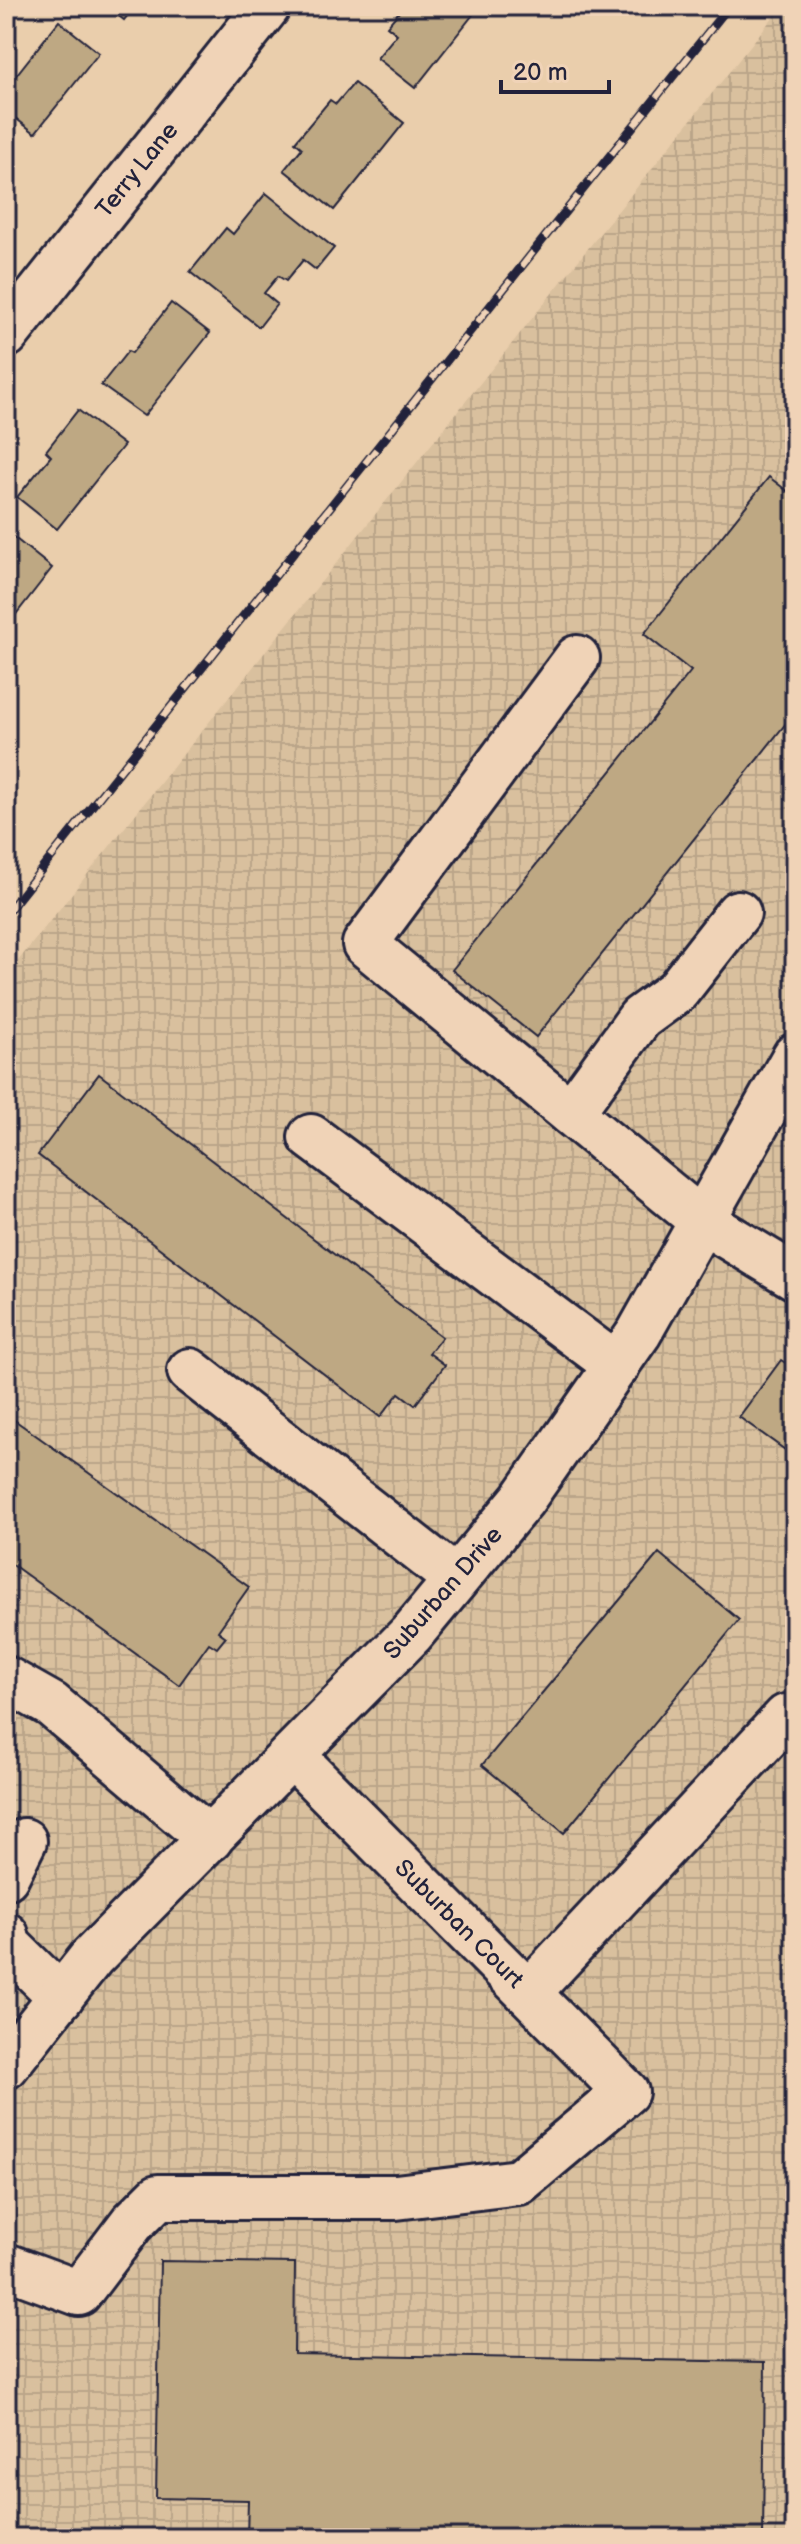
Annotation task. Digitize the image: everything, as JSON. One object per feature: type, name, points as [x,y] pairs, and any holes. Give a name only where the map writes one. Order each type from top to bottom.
[{"type":"street","name":"Terry Lane","points":[[6,335],[268,6]]},
{"type":"street","points":[[577,658],[365,944],[702,1221],[795,1277]]},
{"type":"street","points":[[571,1113],[640,1018],[677,991],[738,913]]},
{"type":"street","name":"Suburban Drive","points":[[6,2066],[92,1957],[412,1633],[523,1499],[639,1333],[795,1056]]},
{"type":"street","points":[[311,1137],[617,1366]]},
{"type":"street","points":[[190,1371],[456,1579]]},
{"type":"street","points":[[6,1679],[52,1705],[210,1839]]},
{"type":"street","points":[[528,1993],[786,1717]]},
{"type":"street","name":"Suburban Court","points":[[6,2266],[79,2293],[132,2223],[158,2197],[396,2197],[519,2182],[626,2092],[293,1756]]},
{"type":"street","points":[[6,1935],[8,1945],[61,1997]]},
{"type":"shaded area","points":[[782,6],[795,6],[795,2538],[6,2538],[6,976]]},
{"type":"building","points":[[106,6],[135,6],[124,20]]},
{"type":"building","points":[[404,6],[479,7],[415,88],[377,58],[397,34],[387,26]]},
{"type":"building","points":[[59,21],[99,53],[35,133],[6,111],[6,88]]},
{"type":"building","points":[[354,83],[404,123],[334,210],[284,170],[302,148],[295,142],[330,100],[336,104]]},
{"type":"building","points":[[266,193],[334,248],[316,270],[303,260],[286,281],[278,276],[264,293],[277,304],[259,327],[190,272],[226,228],[233,234]]},
{"type":"building","points":[[171,303],[210,333],[144,416],[101,385],[128,351],[132,353]]},
{"type":"building","points":[[78,410],[124,445],[57,529],[17,497],[51,456],[46,451]]},
{"type":"building","points":[[769,477],[795,497],[795,712],[536,1037],[452,970],[691,671],[644,634]]},
{"type":"building","points":[[6,531],[52,568],[6,627]]},
{"type":"building","points":[[99,1074],[442,1337],[429,1353],[445,1365],[415,1405],[399,1393],[380,1417],[38,1155]]},
{"type":"building","points":[[781,1360],[795,1369],[795,1457],[739,1417]]},
{"type":"building","points":[[6,1414],[249,1587],[218,1631],[226,1637],[217,1648],[209,1643],[179,1685],[6,1560]]},
{"type":"building","points":[[659,1553],[739,1620],[564,1833],[482,1765]]},
{"type":"building","points":[[160,2261],[295,2263],[294,2354],[765,2362],[763,2538],[247,2538],[248,2500],[156,2498]]},
{"type":"railway","points":[[6,914],[729,6]]}]
